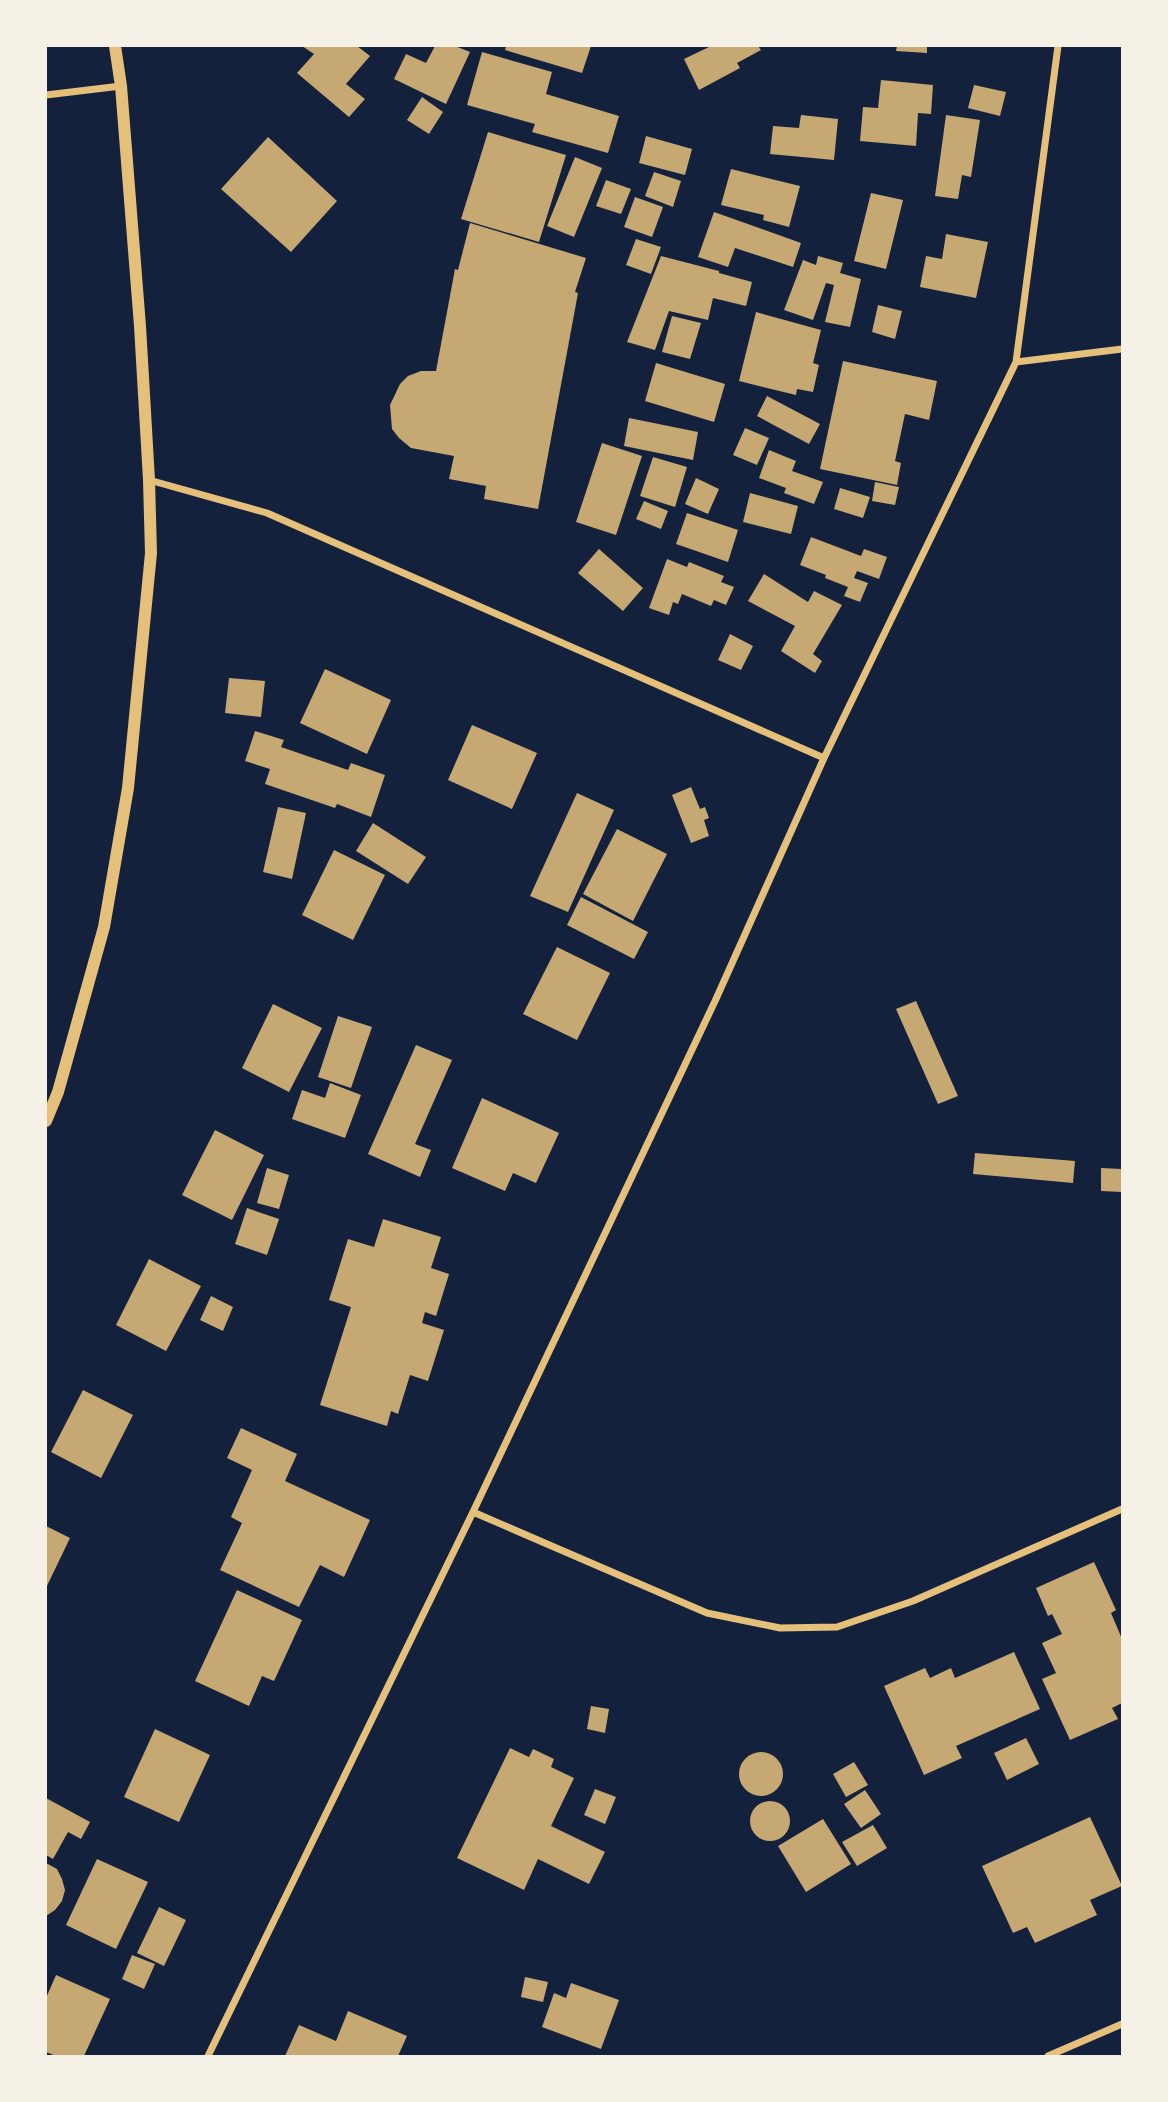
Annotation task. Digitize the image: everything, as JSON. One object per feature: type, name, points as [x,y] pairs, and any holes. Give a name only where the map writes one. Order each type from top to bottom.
[{"type":"street","points":[[46,1121],[58,1092],[104,926],[128,788],[151,553],[140,326],[116,46]]},
{"type":"street","points":[[208,2056],[473,1511],[716,999],[824,758],[1016,362],[1058,46]]},
{"type":"street","points":[[46,94],[121,86]]},
{"type":"street","points":[[1016,362],[1122,349]]},
{"type":"street","points":[[149,480],[267,513],[824,758]]},
{"type":"street","points":[[473,1511],[707,1613],[780,1629],[838,1627],[913,1601],[1122,1510]]},
{"type":"street","points":[[1048,2056],[1122,2024]]},
{"type":"building","points":[[302,46],[357,46],[370,56],[346,84],[365,99],[349,117],[297,73],[314,54]]},
{"type":"building","points":[[435,46],[455,46],[470,52],[446,104],[394,79],[406,54],[426,63]]},
{"type":"building","points":[[506,46],[591,46],[582,73],[505,50]]},
{"type":"building","points":[[711,46],[758,46],[761,50],[737,63],[740,68],[699,90],[684,59]]},
{"type":"building","points":[[897,46],[927,46],[927,53],[896,51]]},
{"type":"building","points":[[482,52],[552,72],[546,94],[619,116],[608,153],[532,132],[535,124],[467,105]]},
{"type":"building","points":[[881,80],[933,85],[931,114],[918,113],[916,146],[860,141],[863,107],[878,108]]},
{"type":"building","points":[[974,85],[1006,92],[1000,116],[968,108]]},
{"type":"building","points":[[422,97],[443,112],[429,134],[407,120]]},
{"type":"building","points":[[801,115],[838,119],[834,160],[770,154],[773,126],[799,128]]},
{"type":"building","points":[[946,115],[980,120],[971,177],[962,175],[958,199],[935,196]]},
{"type":"building","points":[[488,132],[566,155],[539,242],[461,219]]},
{"type":"building","points":[[646,136],[692,149],[685,175],[639,163]]},
{"type":"building","points":[[268,137],[337,201],[291,252],[221,189]]},
{"type":"building","points":[[575,157],[602,168],[574,237],[547,226]]},
{"type":"building","points":[[731,169],[800,186],[789,227],[763,220],[764,215],[721,205]]},
{"type":"building","points":[[654,172],[681,181],[673,207],[645,196]]},
{"type":"building","points":[[606,180],[631,189],[621,214],[596,206]]},
{"type":"building","points":[[871,193],[903,200],[886,269],[854,261]]},
{"type":"building","points":[[635,197],[663,207],[652,237],[624,227]]},
{"type":"building","points":[[714,212],[801,243],[793,267],[735,248],[728,267],[698,257]]},
{"type":"building","points":[[470,223],[586,258],[575,292],[578,293],[538,509],[484,499],[486,486],[449,479],[454,456],[411,448],[392,429],[390,405],[400,384],[408,376],[421,371],[436,371],[455,269],[458,270]]},
{"type":"building","points":[[946,234],[988,242],[976,298],[920,287],[926,256],[942,259]]},
{"type":"building","points":[[636,239],[661,247],[651,274],[626,265]]},
{"type":"building","points":[[661,256],[752,282],[746,306],[713,298],[708,320],[669,311],[655,350],[627,342]]},
{"type":"building","points":[[818,256],[843,263],[840,273],[861,279],[850,327],[825,322],[834,285],[826,283],[813,320],[784,310],[803,260],[816,265]]},
{"type":"building","points":[[878,305],[902,311],[895,339],[872,332]]},
{"type":"building","points":[[756,312],[821,330],[813,363],[819,365],[813,392],[797,389],[796,395],[739,381]]},
{"type":"building","points":[[672,316],[701,323],[690,359],[662,352]]},
{"type":"building","points":[[843,361],[937,381],[929,420],[905,414],[895,461],[901,463],[897,485],[820,469]]},
{"type":"building","points":[[656,363],[725,384],[714,422],[645,401]]},
{"type":"building","points":[[767,396],[820,424],[809,444],[757,416]]},
{"type":"building","points":[[629,418],[698,432],[693,460],[624,446]]},
{"type":"building","points":[[745,428],[769,438],[757,465],[733,455]]},
{"type":"building","points":[[602,443],[642,456],[616,535],[576,522]]},
{"type":"building","points":[[769,450],[796,461],[792,471],[823,482],[814,504],[784,493],[786,488],[759,478]]},
{"type":"building","points":[[653,457],[687,467],[675,507],[640,496]]},
{"type":"building","points":[[696,478],[719,489],[708,514],[685,504]]},
{"type":"building","points":[[875,482],[899,487],[895,505],[872,501]]},
{"type":"building","points":[[840,488],[870,497],[863,518],[834,509]]},
{"type":"building","points":[[750,493],[798,506],[791,534],[743,522]]},
{"type":"building","points":[[644,501],[668,511],[661,529],[636,519]]},
{"type":"building","points":[[687,513],[738,530],[728,562],[676,544]]},
{"type":"building","points":[[811,537],[861,556],[864,549],[887,557],[879,579],[857,571],[854,578],[868,583],[860,602],[844,596],[848,587],[800,565]]},
{"type":"building","points":[[599,549],[643,588],[623,611],[578,573]]},
{"type":"building","points":[[667,559],[687,567],[689,562],[724,576],[721,582],[734,587],[726,605],[714,600],[711,606],[682,594],[678,604],[673,602],[669,615],[649,608]]},
{"type":"building","points":[[764,574],[808,602],[814,591],[842,605],[813,654],[822,661],[815,673],[781,651],[795,626],[748,601]]},
{"type":"building","points":[[730,634],[753,646],[741,670],[718,660]]},
{"type":"building","points":[[325,669],[391,700],[367,754],[300,723]]},
{"type":"building","points":[[229,678],[265,681],[261,717],[225,713]]},
{"type":"building","points":[[472,725],[537,753],[512,809],[448,780]]},
{"type":"building","points":[[255,731],[284,740],[281,747],[348,770],[351,763],[385,775],[371,817],[337,804],[335,808],[265,784],[270,769],[245,761]]},
{"type":"building","points":[[691,787],[700,809],[705,807],[709,818],[704,820],[709,836],[691,843],[672,795]]},
{"type":"building","points":[[577,793],[614,810],[568,912],[530,896]]},
{"type":"building","points":[[278,807],[306,813],[292,879],[263,872]]},
{"type":"building","points":[[373,823],[426,857],[408,884],[356,851]]},
{"type":"building","points":[[617,829],[667,854],[633,921],[583,894]]},
{"type":"building","points":[[334,850],[385,875],[353,940],[302,915]]},
{"type":"building","points":[[581,897],[648,932],[634,959],[567,925]]},
{"type":"building","points":[[557,947],[610,973],[577,1040],[523,1014]]},
{"type":"building","points":[[916,1001],[958,1096],[938,1104],[896,1009]]},
{"type":"building","points":[[273,1004],[322,1028],[289,1092],[242,1068]]},
{"type":"building","points":[[338,1016],[372,1027],[351,1088],[318,1077]]},
{"type":"building","points":[[416,1045],[452,1060],[415,1144],[431,1150],[420,1177],[368,1154]]},
{"type":"building","points":[[330,1083],[361,1095],[345,1138],[292,1119],[302,1090],[325,1098]]},
{"type":"building","points":[[482,1098],[559,1133],[536,1183],[513,1173],[505,1191],[452,1168]]},
{"type":"building","points":[[215,1130],[264,1155],[232,1220],[182,1195]]},
{"type":"building","points":[[975,1153],[1075,1161],[1073,1183],[973,1174]]},
{"type":"building","points":[[267,1168],[289,1175],[279,1209],[257,1203]]},
{"type":"building","points":[[1101,1168],[1122,1169],[1122,1192],[1101,1191]]},
{"type":"building","points":[[247,1208],[279,1219],[267,1255],[235,1244]]},
{"type":"building","points":[[383,1219],[441,1237],[431,1268],[449,1274],[436,1316],[425,1312],[422,1323],[444,1330],[428,1381],[410,1375],[398,1414],[391,1411],[387,1426],[320,1405],[351,1307],[329,1300],[348,1239],[374,1247]]},
{"type":"building","points":[[149,1259],[201,1286],[166,1351],[116,1325]]},
{"type":"building","points":[[211,1296],[233,1307],[223,1331],[200,1320]]},
{"type":"building","points":[[83,1390],[133,1415],[101,1478],[51,1452]]},
{"type":"building","points":[[241,1428],[297,1454],[285,1481],[370,1520],[344,1577],[320,1565],[299,1607],[220,1570],[242,1523],[231,1517],[252,1470],[227,1458]]},
{"type":"building","points":[[46,1526],[70,1538],[46,1588]]},
{"type":"building","points":[[1094,1562],[1116,1610],[1111,1613],[1122,1639],[1122,1703],[1112,1708],[1118,1719],[1070,1740],[1042,1679],[1056,1673],[1042,1643],[1062,1634],[1052,1614],[1048,1616],[1036,1588]]},
{"type":"building","points":[[237,1590],[302,1620],[274,1681],[262,1676],[249,1706],[195,1681]]},
{"type":"building","points":[[1014,1652],[1040,1709],[956,1746],[962,1758],[924,1775],[884,1686],[925,1668],[930,1678],[951,1668],[955,1678]]},
{"type":"building","points":[[591,1706],[609,1709],[605,1733],[587,1729]]},
{"type":"building","points":[[155,1729],[210,1755],[179,1822],[124,1797]]},
{"type":"building","points":[[1026,1738],[1039,1764],[1007,1780],[994,1753]]},
{"type":"building","points":[[510,1748],[529,1757],[533,1749],[554,1759],[551,1767],[574,1778],[551,1826],[605,1852],[589,1884],[538,1859],[524,1890],[457,1858]]},
{"type":"building","points":[[761,1752],[777,1758],[783,1774],[777,1790],[761,1796],[745,1790],[739,1774],[745,1758]]},
{"type":"building","points":[[854,1762],[868,1785],[846,1797],[833,1774]]},
{"type":"building","points":[[595,1789],[616,1797],[605,1824],[584,1815]]},
{"type":"building","points":[[865,1790],[881,1814],[861,1828],[844,1804]]},
{"type":"building","points":[[46,1798],[90,1822],[81,1839],[68,1832],[53,1859],[46,1855]]},
{"type":"building","points":[[770,1801],[778,1802],[784,1807],[789,1813],[789,1829],[784,1835],[778,1840],[770,1841],[762,1840],[756,1835],[751,1829],[750,1821],[751,1813],[756,1807],[762,1802]]},
{"type":"building","points":[[1090,1817],[1122,1886],[1090,1900],[1097,1915],[1035,1943],[1027,1927],[1013,1933],[982,1866]]},
{"type":"building","points":[[823,1819],[851,1864],[806,1892],[778,1846]]},
{"type":"building","points":[[873,1825],[887,1848],[857,1866],[842,1842]]},
{"type":"building","points":[[97,1859],[148,1882],[116,1949],[66,1925]]},
{"type":"building","points":[[46,1863],[57,1869],[65,1890],[62,1901],[46,1916]]},
{"type":"building","points":[[159,1907],[186,1920],[164,1966],[137,1953]]},
{"type":"building","points":[[132,1955],[155,1964],[144,1989],[122,1979]]},
{"type":"building","points":[[56,1975],[110,1999],[84,2056],[56,2056],[46,2052],[46,1998]]},
{"type":"building","points":[[525,1977],[548,1982],[543,2002],[521,1997]]},
{"type":"building","points":[[571,1983],[619,2000],[601,2049],[542,2027],[554,1993],[566,1998]]},
{"type":"building","points":[[348,2011],[407,2036],[398,2056],[285,2056],[299,2025],[336,2041]]}]
